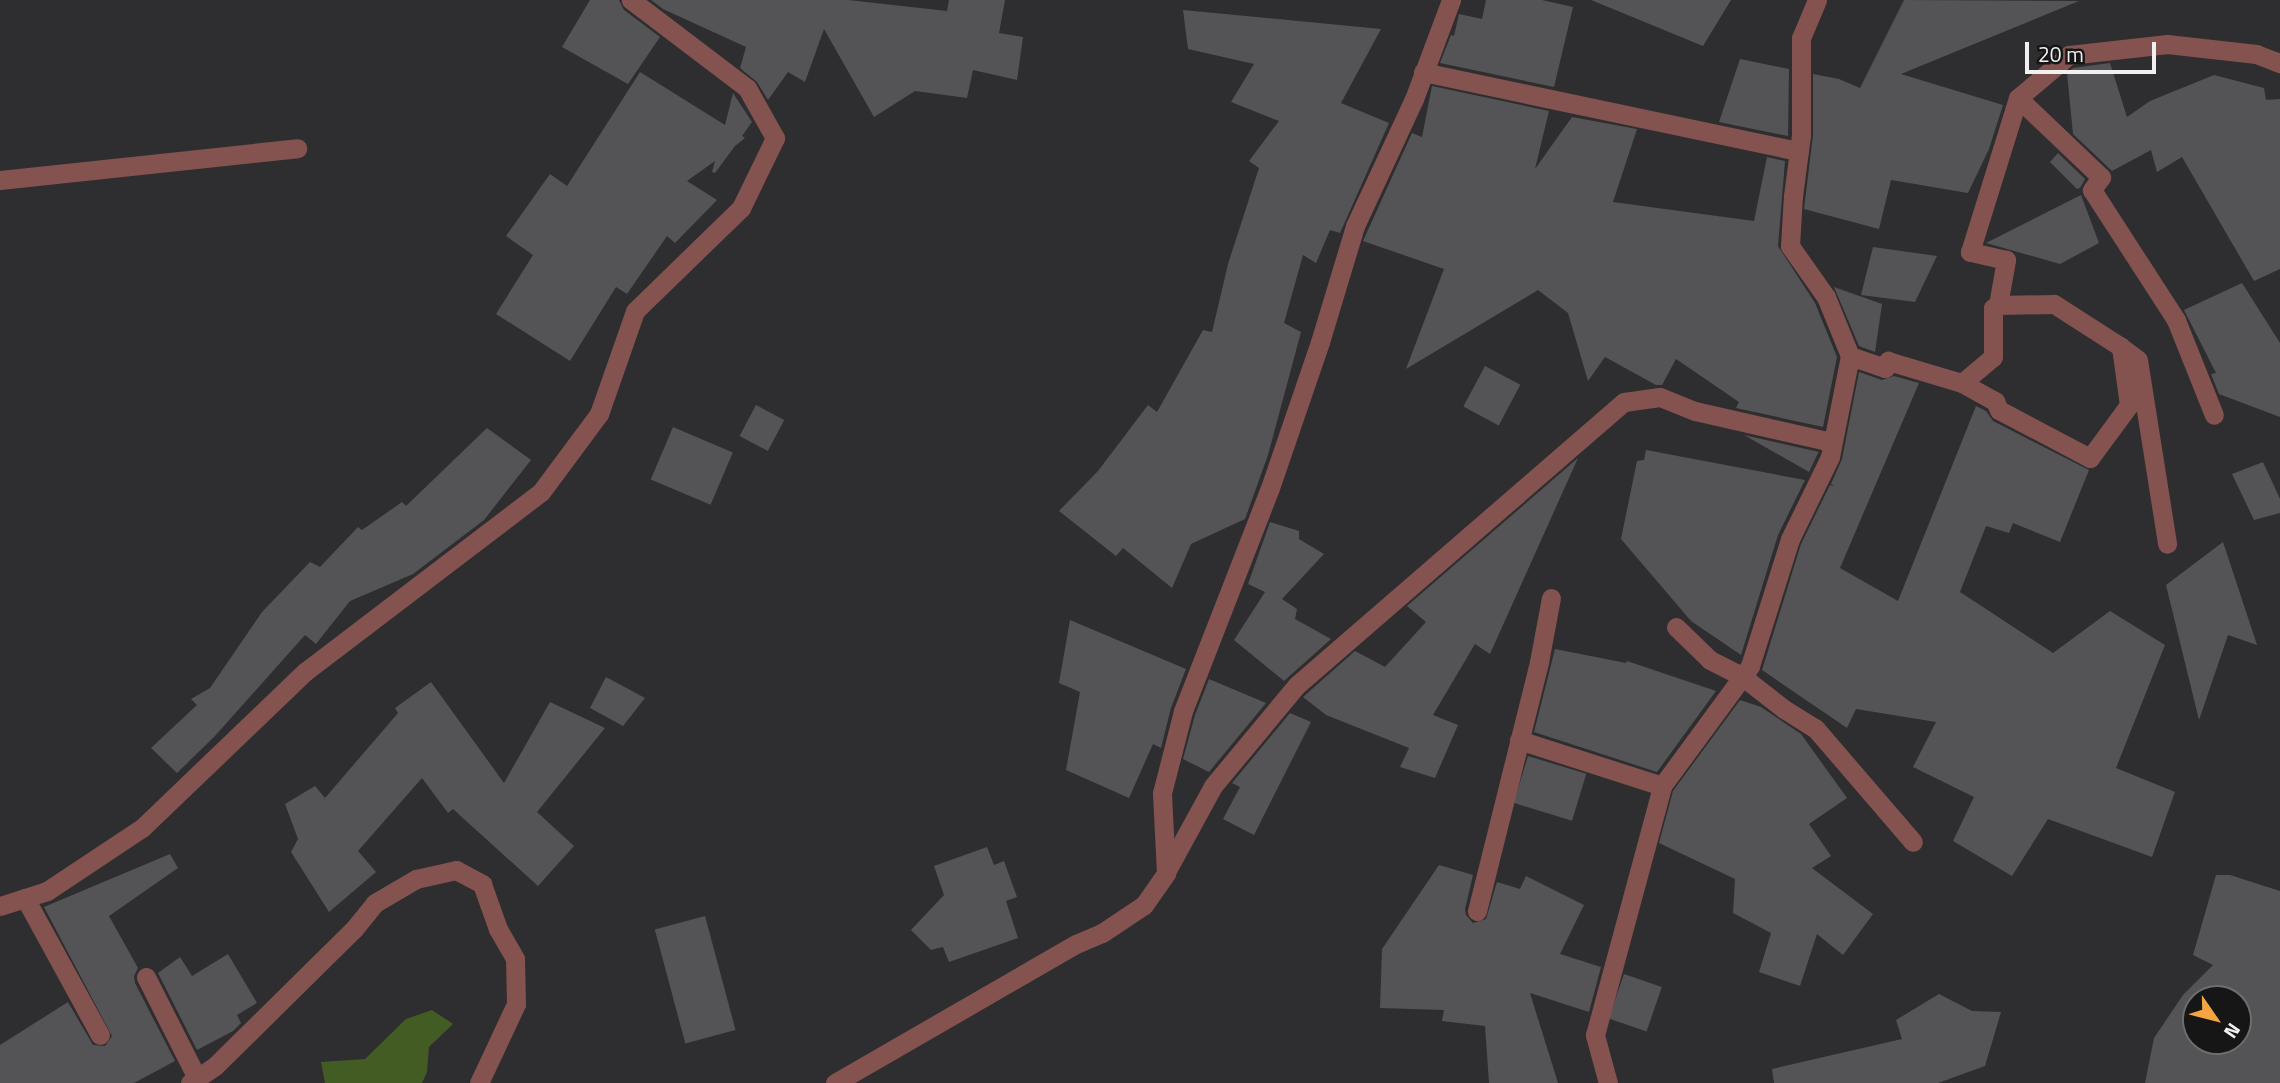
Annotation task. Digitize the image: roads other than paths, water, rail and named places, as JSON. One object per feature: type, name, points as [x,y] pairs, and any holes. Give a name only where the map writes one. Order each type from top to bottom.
[{"type":"street","points":[[0,906],[47,891],[142,828],[306,671],[541,492],[598,414],[635,311],[741,208],[775,138],[747,88],[631,0]]},
{"type":"street","points":[[1166,873],[1162,793],[1183,711],[1270,488],[1320,342],[1355,226],[1414,99],[1451,0]]},
{"type":"street","points":[[1608,1083],[1595,1035],[1662,786],[1750,666],[1790,539],[1830,457],[1850,356],[1826,297],[1790,246],[1799,151],[1801,38],[1816,0]]},
{"type":"street","points":[[1998,305],[2006,260],[1970,252],[2018,99],[2069,55],[2166,44],[2256,54],[2280,63]]},
{"type":"street","points":[[1423,72],[1799,151]]},
{"type":"street","points":[[2018,99],[2101,177],[2091,190],[2176,320],[2214,415]]},
{"type":"street","points":[[0,180],[297,148]]},
{"type":"street","points":[[1962,383],[1993,356],[1993,308],[1998,305],[2054,304],[2138,360],[2167,544]]},
{"type":"street","points":[[1850,356],[1885,368],[1888,361],[1962,383],[1995,401],[1999,410],[2090,458],[2129,405],[2121,348]]},
{"type":"street","points":[[835,1083],[1076,943],[1102,933],[1144,905],[1166,873],[1213,786],[1297,685],[1624,401],[1660,397],[1695,411],[1832,442]]},
{"type":"street","points":[[1477,911],[1551,598]]},
{"type":"street","points":[[1676,626],[1710,660],[1743,677],[1784,709],[1815,728],[1913,842]]},
{"type":"street","points":[[1519,740],[1662,786]]},
{"type":"street","points":[[146,977],[193,1081],[215,1066],[354,929],[375,903],[416,879],[456,870],[482,884],[498,929],[515,959],[516,1004],[479,1083]]},
{"type":"street","points":[[25,898],[100,1035]]}]
